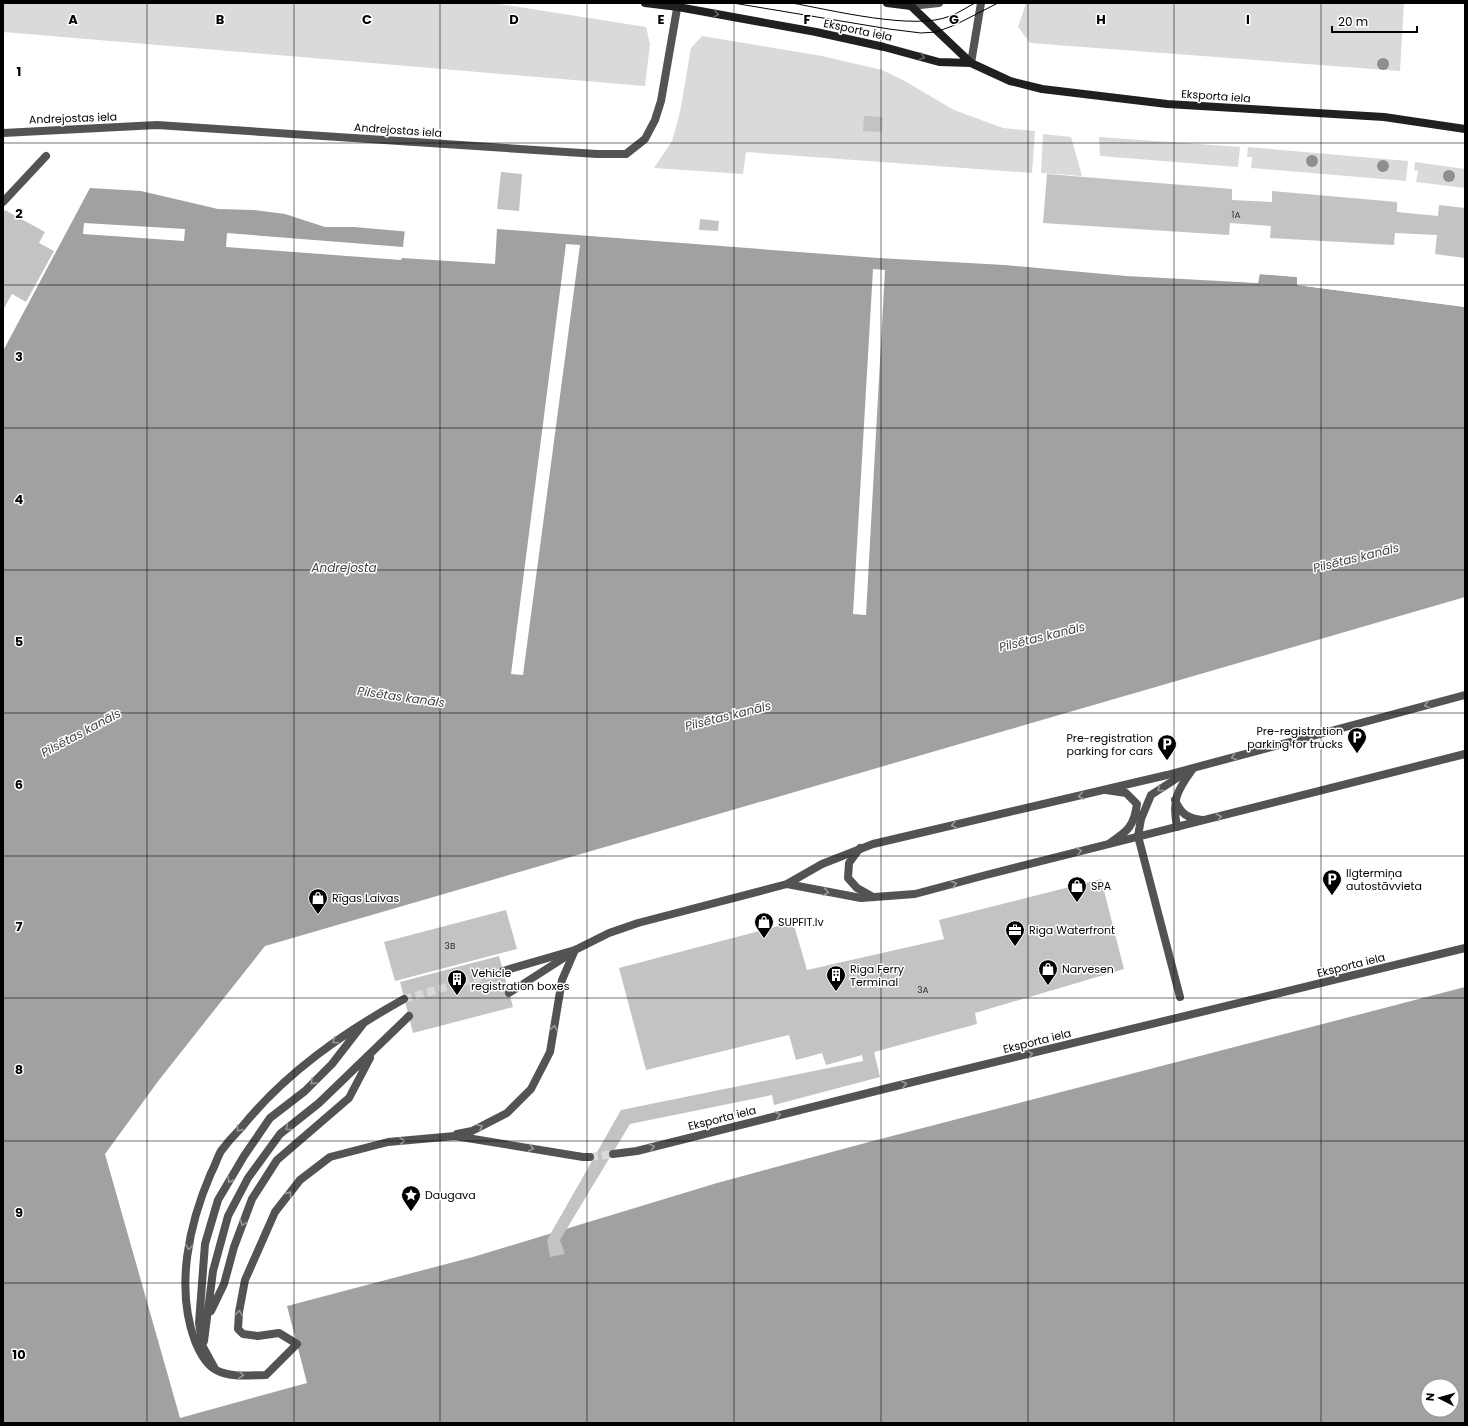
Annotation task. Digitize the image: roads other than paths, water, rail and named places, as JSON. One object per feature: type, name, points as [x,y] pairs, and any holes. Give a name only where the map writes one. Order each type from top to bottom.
[{"type":"main road","name":"Eksporta iela","points":[[645,3],[678,5],[863,42],[939,62],[971,62]]},
{"type":"main road","points":[[887,3],[911,6]]},
{"type":"main road","name":"Eksporta iela","points":[[911,6],[971,62],[1010,81],[1042,89],[1167,104],[1384,117],[1465,129]]},
{"type":"street","points":[[911,6],[939,3]]},
{"type":"street","points":[[971,62],[981,3]]},
{"type":"street","name":"Andrejostas iela","points":[[3,133],[157,125],[597,154],[626,154],[645,139],[655,120],[662,101],[678,5]]},
{"type":"street","points":[[3,202],[46,156]]},
{"type":"street","points":[[509,993],[575,950],[609,933],[638,923],[787,884],[822,864],[860,848],[1193,768],[1465,695]]},
{"type":"street","points":[[787,884],[861,898],[916,894],[1138,836],[1465,754]]},
{"type":"street","points":[[1177,827],[1174,812],[1174,800],[1180,785],[1193,768]]},
{"type":"street","points":[[1180,996],[1138,836],[1141,819],[1151,795],[1170,781],[1193,768]]},
{"type":"street","points":[[1106,790],[1126,793],[1137,804],[1135,819],[1126,832],[1110,844]]},
{"type":"street","points":[[1174,800],[1180,811],[1189,819],[1205,820]]},
{"type":"street","points":[[860,848],[849,863],[848,878],[858,888],[873,897]]},
{"type":"street","name":"Eksporta iela","points":[[613,1154],[637,1151],[888,1088],[1465,948]]},
{"type":"street","points":[[503,971],[575,950]]},
{"type":"street","points":[[442,1137],[472,1131],[508,1113],[531,1089],[550,1052],[562,980],[575,950]]},
{"type":"street","points":[[404,999],[366,1020],[332,1042],[259,1105],[221,1151],[200,1199],[189,1245],[185,1290],[189,1325],[200,1354],[215,1370],[236,1376],[266,1375],[297,1344],[279,1333],[258,1336],[243,1334],[238,1329],[239,1312],[245,1280],[275,1212],[300,1180],[330,1157],[388,1142],[455,1136],[583,1157],[590,1156]]},
{"type":"street","points":[[203,1347],[214,1271],[228,1216],[248,1178],[280,1134],[319,1103],[409,1016]]},
{"type":"street","points":[[215,1370],[203,1347],[199,1324],[205,1244],[218,1200],[244,1156],[270,1118],[305,1091],[332,1064],[366,1020]]},
{"type":"street","points":[[208,1317],[224,1284],[234,1247],[257,1193],[277,1160],[349,1098],[374,1050]]},
{"type":"water","name":"Andrejosta","points":[[90,188],[141,191],[218,209],[254,210],[285,214],[325,227],[354,227],[456,236],[477,233],[505,221],[873,255],[1258,283],[1259,274],[1297,277],[1297,285],[1465,307],[1465,597],[265,946],[159,1080],[105,1154],[180,1418],[307,1383],[287,1306],[473,1257],[717,1183],[1465,987],[1465,1423],[3,1423],[3,351]]},
{"type":"tunnel","points":[[404,999],[503,971]]},
{"type":"tunnel","points":[[590,1157],[613,1154]]},
{"type":"tram line","points":[[733,3],[921,33],[936,32],[955,25],[998,3]]},
{"type":"tram line","points":[[792,3],[872,18],[916,21],[935,20],[950,16],[975,3]]},
{"type":"place","name":"Pre-registration parking for trucks","points":[[1357,754]]},
{"type":"place","name":"Pre-registration parking for cars","points":[[1167,761]]},
{"type":"place","name":"Ilgtermiņa autostāvvieta","points":[[1332,896]]},
{"type":"place","name":"SPA","points":[[1077,903]]},
{"type":"place","name":"Rīgas Laivas","points":[[318,915]]},
{"type":"place","name":"SUPFIT.lv","points":[[764,939]]},
{"type":"place","name":"Riga Waterfront","points":[[1015,947]]},
{"type":"place","name":"Narvesen","points":[[1048,986]]},
{"type":"place","name":"Riga Ferry Terminal","points":[[836,992]]},
{"type":"place","name":"Vehicle registration boxes","points":[[457,996]]},
{"type":"place","name":"Daugava","points":[[411,1212]]},
{"type":"water label","name":"Pilsētas kanāls","points":[[1356,558]]},
{"type":"water label","name":"Pilsētas kanāls","points":[[1042,637]]},
{"type":"water label","name":"Pilsētas kanāls","points":[[401,697]]},
{"type":"water label","name":"Pilsētas kanāls","points":[[728,716]]},
{"type":"water label","name":"Pilsētas kanāls","points":[[81,733]]}]
